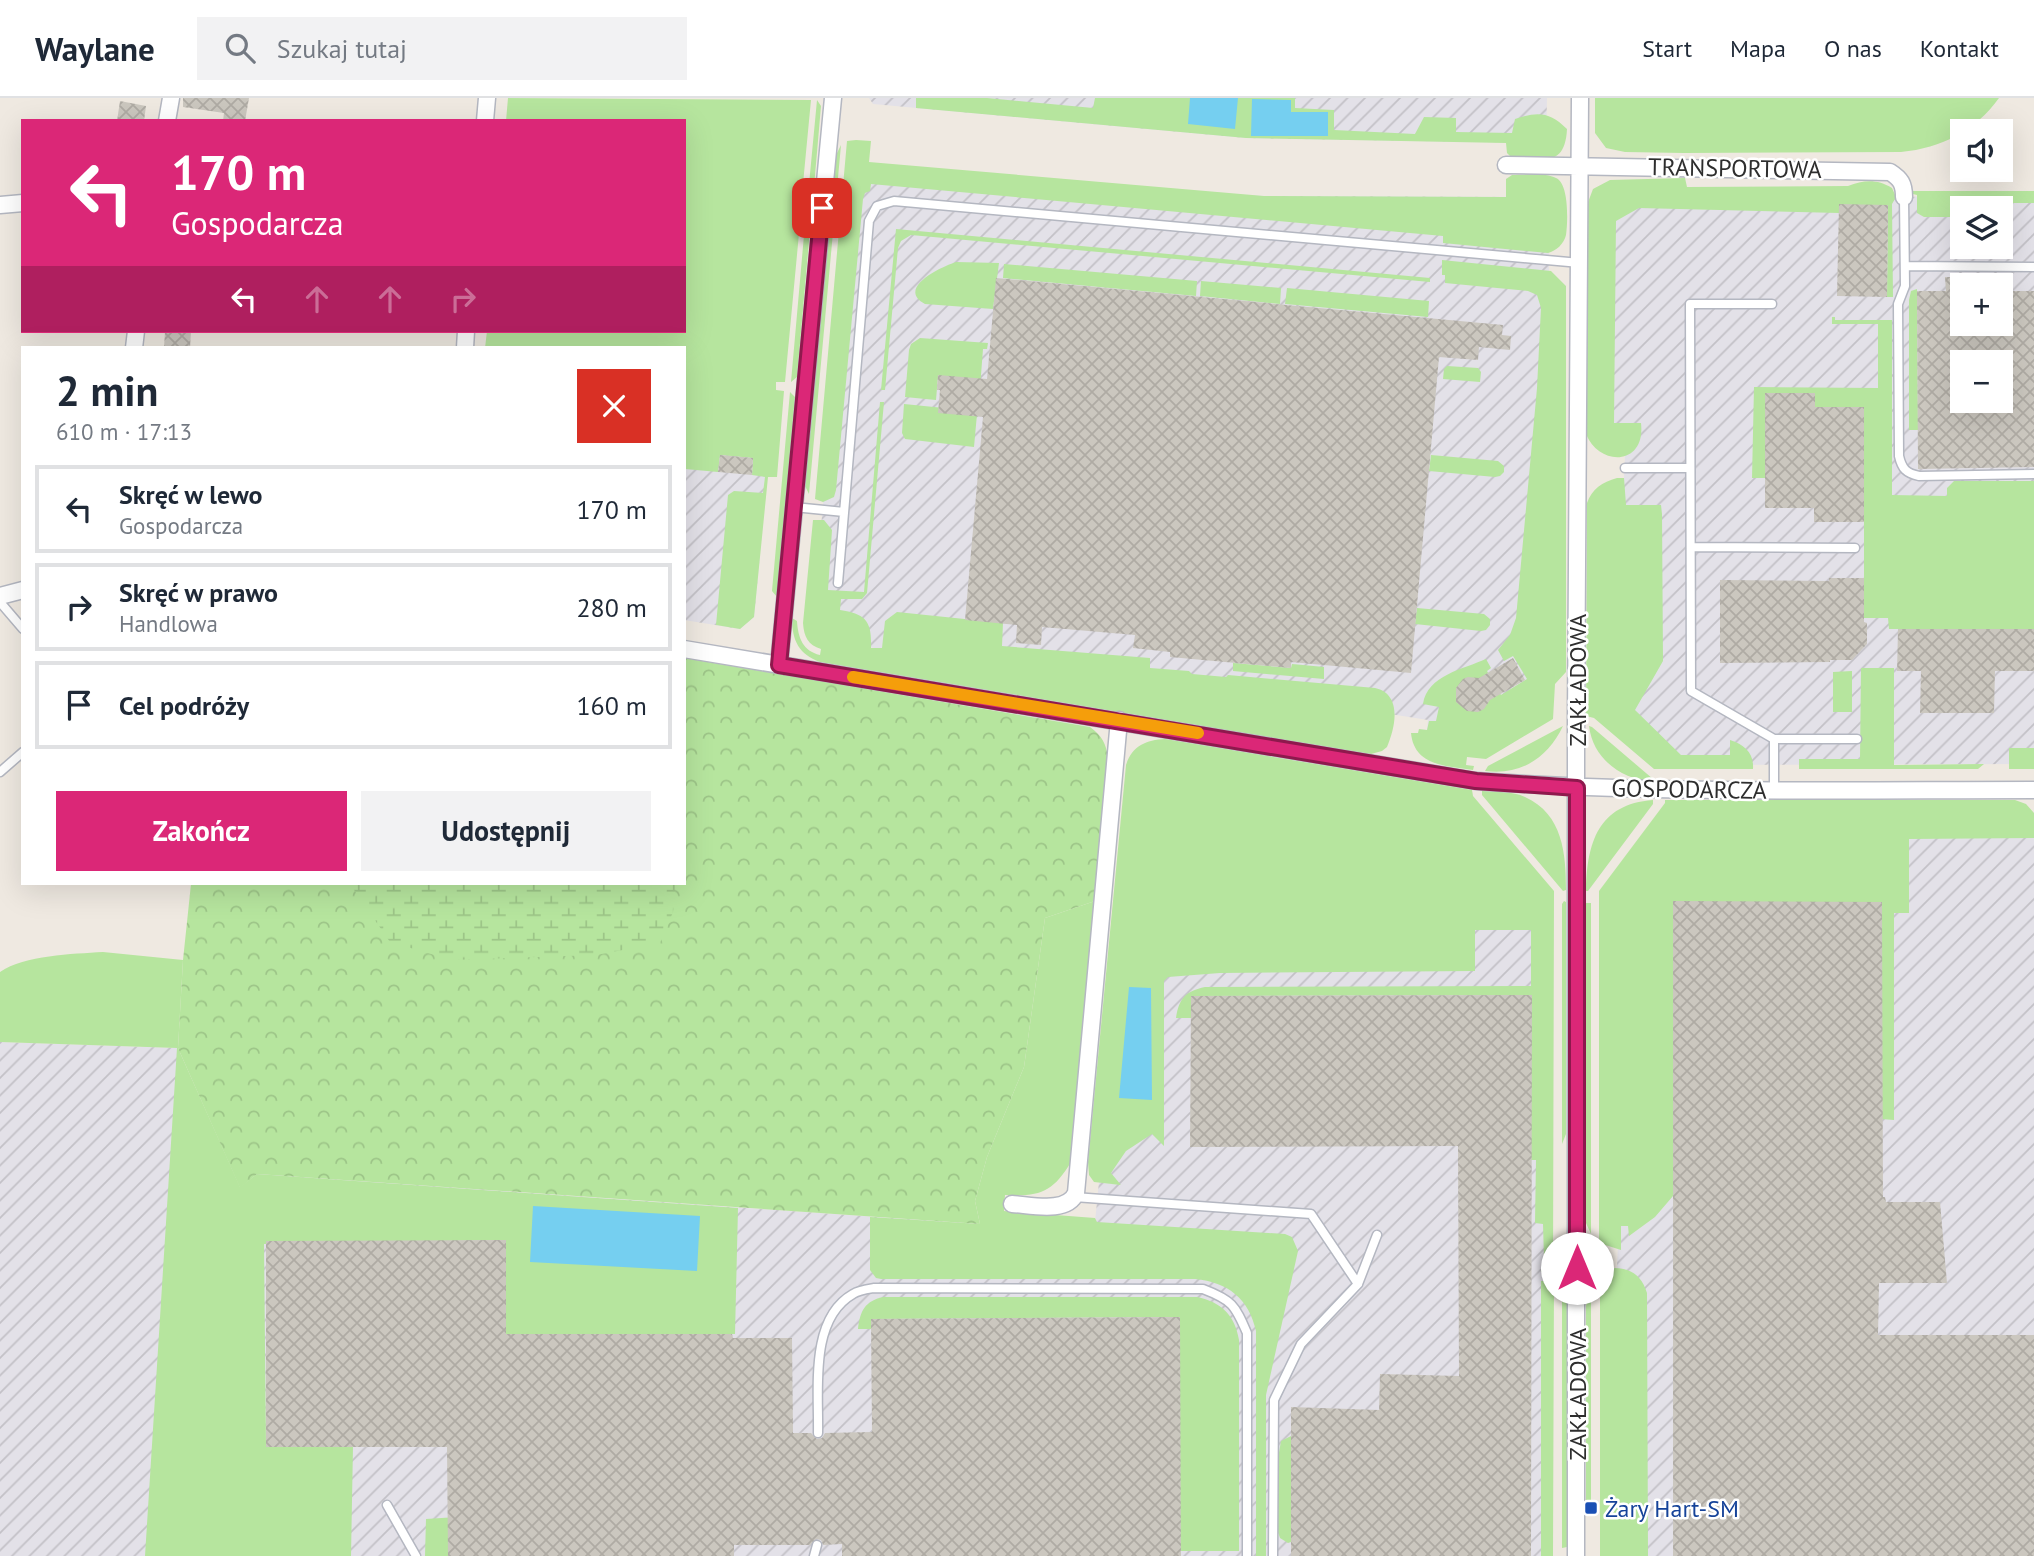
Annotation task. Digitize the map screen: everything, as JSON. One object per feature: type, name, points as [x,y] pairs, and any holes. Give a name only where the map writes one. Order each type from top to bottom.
[{"type":"street","points":[[167,119],[171,98]]},
{"type":"street","points":[[485,119],[487,98]]},
{"type":"street","points":[[779,665],[832,98]]},
{"type":"street","name":"ZAKŁADOWA","points":[[1576,1556],[1580,98]]},
{"type":"street","name":"TRANSPORTOWA","points":[[1506,165],[1890,172],[1899,178],[1904,186],[1904,197]]},
{"type":"street","points":[[0,205],[21,203]]},
{"type":"street","points":[[0,599],[21,591]]},
{"type":"street","name":"GOSPODARCZA","points":[[686,649],[1476,781],[1577,788],[2034,790]]},
{"type":"street","points":[[1012,1204],[1062,1206],[1074,1197],[1119,720]]},
{"type":"lane","points":[[1904,197],[1905,286],[1898,304],[1899,456],[1902,466],[1908,473],[1919,476],[2034,474]]},
{"type":"lane","points":[[838,583],[869,221],[877,206],[894,201],[1580,263]]},
{"type":"lane","points":[[1905,266],[2034,267]]},
{"type":"lane","points":[[1772,304],[1690,304],[1691,691],[1774,739],[1857,738]]},
{"type":"lane","points":[[1625,468],[1690,468]]},
{"type":"lane","points":[[794,508],[844,512]]},
{"type":"lane","points":[[1691,547],[1855,548]]},
{"type":"lane","points":[[0,599],[21,626]]},
{"type":"lane","points":[[1774,739],[1774,790]]},
{"type":"lane","points":[[0,772],[21,754]]},
{"type":"lane","points":[[1074,1197],[1311,1214],[1358,1284]]},
{"type":"lane","points":[[1273,1556],[1274,1400],[1301,1343],[1358,1284],[1377,1235]]},
{"type":"lane","points":[[818,1433],[819,1358],[825,1331],[838,1306],[855,1293],[874,1288],[1203,1289],[1225,1297],[1238,1312],[1247,1333],[1247,1556]]},
{"type":"lane","points":[[387,1505],[416,1556]]},
{"type":"lane","points":[[814,1556],[817,1545]]},
{"type":"shaded area","points":[[869,98],[1547,98],[1546,143],[1246,138],[873,104]]},
{"type":"shaded area","points":[[853,174],[1264,196],[1533,197],[1549,213],[1548,693],[1417,742],[1419,729],[1427,730],[1428,720],[1390,714],[1386,737],[811,637]]},
{"type":"shaded area","points":[[1619,196],[1950,197],[1950,259],[2013,259],[2013,197],[2034,197],[2034,764],[1677,765],[1605,694],[1605,490],[1624,478],[1625,456],[1605,444],[1605,211]]},
{"type":"shaded area","points":[[686,442],[770,448],[754,617],[740,629],[686,620]]},
{"type":"shaded area","points":[[2034,822],[2034,1556],[1605,1556],[1618,1243],[1678,823]]},
{"type":"shaded area","points":[[1547,894],[1548,1556],[219,1556],[257,1174],[1094,1232],[1119,979]]},
{"type":"shaded area","points":[[0,1042],[178,1048],[146,1556],[0,1556]]},
{"type":"green space","points":[[508,98],[811,100],[800,215],[792,215],[792,222],[800,223],[785,382],[776,382],[776,390],[784,391],[777,477],[768,477],[754,617],[740,629],[716,625],[728,495],[734,491],[763,493],[765,477],[752,475],[753,458],[720,455],[718,472],[686,469],[686,346],[485,346],[487,333],[686,333],[686,119],[506,119]]},
{"type":"green space","points":[[916,98],[987,98],[1093,108],[1095,98],[1295,98],[1295,108],[1334,110],[1334,130],[1415,134],[1424,117],[1456,118],[1456,132],[1512,133],[1515,119],[1537,114],[1555,119],[1567,129],[1565,142],[1557,156],[1542,159],[1511,157],[1507,153],[1506,143],[1246,138],[916,108]]},
{"type":"green space","points":[[1595,98],[1999,98],[1980,119],[1950,119],[1950,139],[1930,147],[1901,152],[1625,152],[1606,148],[1595,133]]},
{"type":"green space","points":[[817,100],[821,106],[812,210],[806,216]]},
{"type":"green space","points":[[847,141],[871,141],[869,162],[1264,196],[1506,197],[1506,179],[1512,175],[1546,175],[1556,178],[1563,187],[1567,213],[1566,235],[1559,247],[1548,253],[1443,243],[1443,236],[871,184],[870,191],[865,193],[863,199],[836,490],[834,497],[823,502],[815,499]]},
{"type":"green space","points":[[841,145],[809,494],[805,486],[834,159]]},
{"type":"green space","points":[[1685,178],[1687,187],[1848,186],[1870,181],[1892,188],[1896,197],[1892,204],[1893,297],[1887,297],[1888,205],[1839,213],[1639,208],[1616,221],[1614,423],[1641,423],[1641,437],[1636,448],[1629,454],[1610,456],[1592,445],[1586,434],[1587,205],[1593,189],[1610,180]]},
{"type":"green space","points":[[1913,191],[2034,191],[2034,203],[2013,203],[2013,196],[1950,196],[1950,217],[1924,217],[1917,213],[1917,195],[1913,194]]},
{"type":"green space","points":[[805,224],[810,230],[797,377],[791,382]]},
{"type":"green space","points":[[896,229],[1430,278],[1430,282],[911,235],[901,241],[898,248],[885,390],[881,390]]},
{"type":"green space","points":[[1442,260],[1551,271],[1566,286],[1566,672],[1555,684],[1553,719],[1486,759],[1467,757],[1466,765],[1474,766],[1473,770],[1443,765],[1425,758],[1413,744],[1411,733],[1418,733],[1419,729],[1427,730],[1429,721],[1436,721],[1439,707],[1423,704],[1431,686],[1448,674],[1486,659],[1491,668],[1487,671],[1501,695],[1527,679],[1513,656],[1504,661],[1498,650],[1510,635],[1516,618],[1537,388],[1541,308],[1537,295],[1528,291],[1445,283]]},
{"type":"green space","points":[[956,262],[999,263],[993,309],[925,304],[917,298],[915,291],[924,278]]},
{"type":"green space","points":[[1004,264],[1197,281],[1196,296],[1003,278]]},
{"type":"green space","points":[[1201,281],[1281,288],[1280,304],[1200,296]]},
{"type":"green space","points":[[1287,288],[1429,301],[1428,317],[1285,304]]},
{"type":"green space","points":[[1917,289],[1918,430],[1909,430],[1909,300],[1911,291]]},
{"type":"green space","points":[[1832,317],[1835,317],[1835,320],[1892,320],[1892,495],[1947,496],[1947,488],[1954,481],[2034,481],[2034,629],[1889,629],[1888,618],[1864,618],[1864,407],[1815,407],[1814,393],[1765,393],[1765,478],[1752,478],[1754,387],[1878,388],[1878,324],[1832,324]]},
{"type":"green space","points":[[920,338],[988,343],[987,349],[983,349],[979,401],[938,376],[936,400],[905,397],[909,350],[911,344]]},
{"type":"green space","points":[[1447,366],[1478,368],[1481,372],[1480,382],[1443,379]]},
{"type":"green space","points":[[790,392],[795,397],[777,597],[772,591]]},
{"type":"green space","points":[[880,402],[884,402],[867,593],[862,599],[841,599],[840,610],[866,620],[871,648],[882,648],[885,621],[897,612],[1003,623],[1002,646],[1150,658],[1150,668],[1189,671],[1192,674],[1375,688],[1384,691],[1393,704],[1393,730],[1387,747],[1371,754],[820,662],[807,655],[795,640],[792,618],[797,621],[800,638],[806,647],[820,655],[821,649],[807,640],[803,623],[813,520],[824,520],[832,530],[828,590],[864,592]]},
{"type":"green space","points":[[904,404],[974,411],[977,414],[974,447],[905,439],[902,433]]},
{"type":"green space","points":[[1431,455],[1498,461],[1504,466],[1504,472],[1495,477],[1429,471]]},
{"type":"green space","points":[[1617,478],[1624,478],[1626,505],[1661,505],[1662,514],[1663,661],[1635,710],[1681,755],[1730,755],[1730,740],[1748,750],[1753,769],[1654,769],[1594,718],[1586,716],[1587,503],[1598,487]]},
{"type":"green space","points":[[1417,608],[1484,614],[1490,619],[1490,625],[1481,631],[1415,624]]},
{"type":"green space","points":[[686,658],[1090,727],[1103,740],[1106,748],[1108,758],[1095,901],[1045,918],[1024,1067],[987,1157],[975,1201],[980,1224],[257,1174],[240,1188],[178,1048],[191,885],[686,885]]},
{"type":"green space","points":[[1233,663],[1291,668],[1292,664],[1324,667],[1324,679],[1233,671]]},
{"type":"green space","points":[[1861,668],[1894,668],[1894,765],[1984,764],[1978,769],[1799,769],[1799,759],[1860,759]]},
{"type":"green space","points":[[1852,671],[1852,712],[1833,712],[1833,672]]},
{"type":"green space","points":[[1563,726],[1549,747],[1532,762],[1510,771],[1485,771],[1488,766]]},
{"type":"green space","points":[[1589,726],[1653,779],[1653,782],[1630,777],[1610,765],[1596,748]]},
{"type":"green space","points":[[1165,739],[1472,790],[1473,796],[1554,891],[1553,1272],[1541,1272],[1544,1259],[1543,1224],[1535,1223],[1536,1160],[1531,1160],[1531,995],[1191,996],[1191,1018],[1176,1018],[1184,996],[1205,987],[1531,986],[1531,930],[1475,930],[1475,971],[1220,973],[1168,977],[1164,981],[1164,1146],[1152,1134],[1126,1151],[1111,1173],[1121,1185],[1094,1182],[1089,1175],[1088,1162],[1126,765],[1132,753],[1141,745]]},
{"type":"green space","points":[[2009,748],[2034,748],[2034,769],[2009,769]]},
{"type":"green space","points":[[1482,791],[1520,795],[1538,804],[1547,814],[1560,836],[1566,890],[1563,891],[1482,795]]},
{"type":"green space","points":[[1653,800],[1653,804],[1586,891],[1589,857],[1599,829],[1619,809]]},
{"type":"green space","points":[[1665,800],[2015,800],[2026,804],[2034,813],[2034,838],[1909,839],[1909,913],[1894,913],[1894,1120],[1882,1119],[1673,1196],[1655,1217],[1629,1236],[1628,1226],[1621,1226],[1621,1250],[1599,1243],[1599,891]]},
{"type":"green space","points":[[351,885],[676,885],[673,912],[660,943],[596,955],[452,960],[390,942]]},
{"type":"green space","points":[[1095,901],[1071,1162],[1058,1180],[1044,1190],[1028,1195],[1005,1195],[1004,1211],[1095,1218],[1097,1222],[1285,1234],[1292,1237],[1298,1251],[1266,1395],[1266,1556],[1256,1556],[1256,1331],[1242,1301],[1227,1288],[1195,1279],[881,1279],[876,1278],[870,1270],[870,1217],[980,1224],[975,1201],[987,1157],[1024,1067],[1045,918]]},
{"type":"green space","points":[[1564,901],[1566,1134],[1562,1144],[1562,904]]},
{"type":"green space","points":[[1586,903],[1591,903],[1591,1234],[1586,1223]]},
{"type":"green space","points":[[103,952],[183,960],[178,1048],[240,1187],[257,1174],[738,1208],[735,1334],[506,1334],[506,1240],[264,1244],[266,1446],[353,1446],[351,1556],[145,1556],[177,1048],[0,1042],[0,972],[10,966],[35,959]]},
{"type":"green space","points":[[1614,1268],[1635,1274],[1647,1293],[1648,1556],[1600,1556],[1600,1276]]},
{"type":"green space","points":[[1541,1281],[1554,1281],[1553,1556],[1541,1556]]},
{"type":"green space","points":[[1591,1285],[1591,1504],[1586,1503],[1586,1306]]},
{"type":"green space","points":[[1562,1292],[1567,1297],[1567,1547],[1562,1548]]},
{"type":"green space","points":[[883,1297],[1197,1297],[1220,1306],[1234,1323],[1239,1340],[1239,1551],[1180,1551],[1178,1317],[872,1319],[871,1329],[858,1329],[864,1308]]},
{"type":"green space","points":[[1291,1436],[1291,1542],[1288,1543],[1280,1538],[1278,1532],[1277,1464],[1281,1441]]},
{"type":"green space","points":[[457,1517],[458,1556],[425,1556],[426,1519]]},
{"type":"water","points":[[1190,98],[1238,98],[1235,129],[1188,124]]},
{"type":"water","points":[[1252,99],[1291,100],[1291,112],[1328,112],[1328,136],[1251,136]]},
{"type":"water","points":[[1129,987],[1151,988],[1152,1100],[1119,1098]]},
{"type":"water","points":[[533,1206],[700,1216],[697,1271],[530,1262]]},
{"type":"building","points":[[183,98],[249,98],[245,119],[223,119],[224,113],[183,107]]},
{"type":"building","points":[[120,101],[146,106],[144,119],[117,119]]},
{"type":"building","points":[[1839,204],[1888,205],[1887,297],[1837,296]]},
{"type":"building","points":[[1945,277],[1950,277],[1950,336],[2013,336],[2013,291],[2034,291],[2034,467],[1918,469],[1917,291],[1946,291]]},
{"type":"building","points":[[996,278],[1503,325],[1502,335],[1511,336],[1510,350],[1479,347],[1478,360],[1439,357],[1411,673],[1291,662],[1291,668],[1170,657],[1170,652],[1133,648],[1135,635],[1042,627],[1041,645],[1016,643],[1017,625],[965,620],[983,417],[938,413],[938,375],[987,379]]},
{"type":"building","points":[[165,333],[191,333],[190,346],[164,346]]},
{"type":"building","points":[[1765,393],[1815,393],[1815,407],[1864,407],[1864,522],[1814,522],[1814,508],[1765,508]]},
{"type":"building","points":[[720,455],[753,458],[752,475],[718,472]]},
{"type":"building","points":[[1829,578],[1864,578],[1867,644],[1852,660],[1720,663],[1720,580],[1829,581]]},
{"type":"building","points":[[1898,629],[2034,629],[2034,671],[1995,671],[1994,713],[1920,713],[1921,671],[1897,671]]},
{"type":"building","points":[[1513,658],[1525,680],[1490,700],[1484,709],[1478,712],[1467,711],[1456,702],[1456,688],[1463,679],[1479,678]]},
{"type":"building","points":[[1673,901],[1882,902],[1883,1197],[1886,1202],[1940,1202],[1947,1283],[1879,1283],[1878,1335],[2034,1335],[2034,1556],[1673,1556]]},
{"type":"building","points":[[1532,995],[1531,1556],[1291,1556],[1291,1407],[1379,1410],[1380,1374],[1459,1376],[1458,1146],[1190,1147],[1191,996]]},
{"type":"building","points":[[506,1240],[506,1334],[732,1334],[733,1338],[792,1338],[793,1433],[811,1433],[817,1439],[822,1438],[825,1433],[872,1432],[871,1319],[1180,1317],[1181,1556],[842,1556],[842,1544],[823,1545],[821,1540],[816,1539],[810,1545],[734,1545],[734,1556],[448,1556],[447,1447],[266,1447],[266,1241]]},
{"type":"slow traffic","points":[[853,677],[1198,733]]},
{"type":"place","name":"Żary Hart-SM","points":[[1591,1508]]},
{"type":"route","points":[[822,208],[779,665],[1476,781],[1577,788],[1577,1268]]}]
